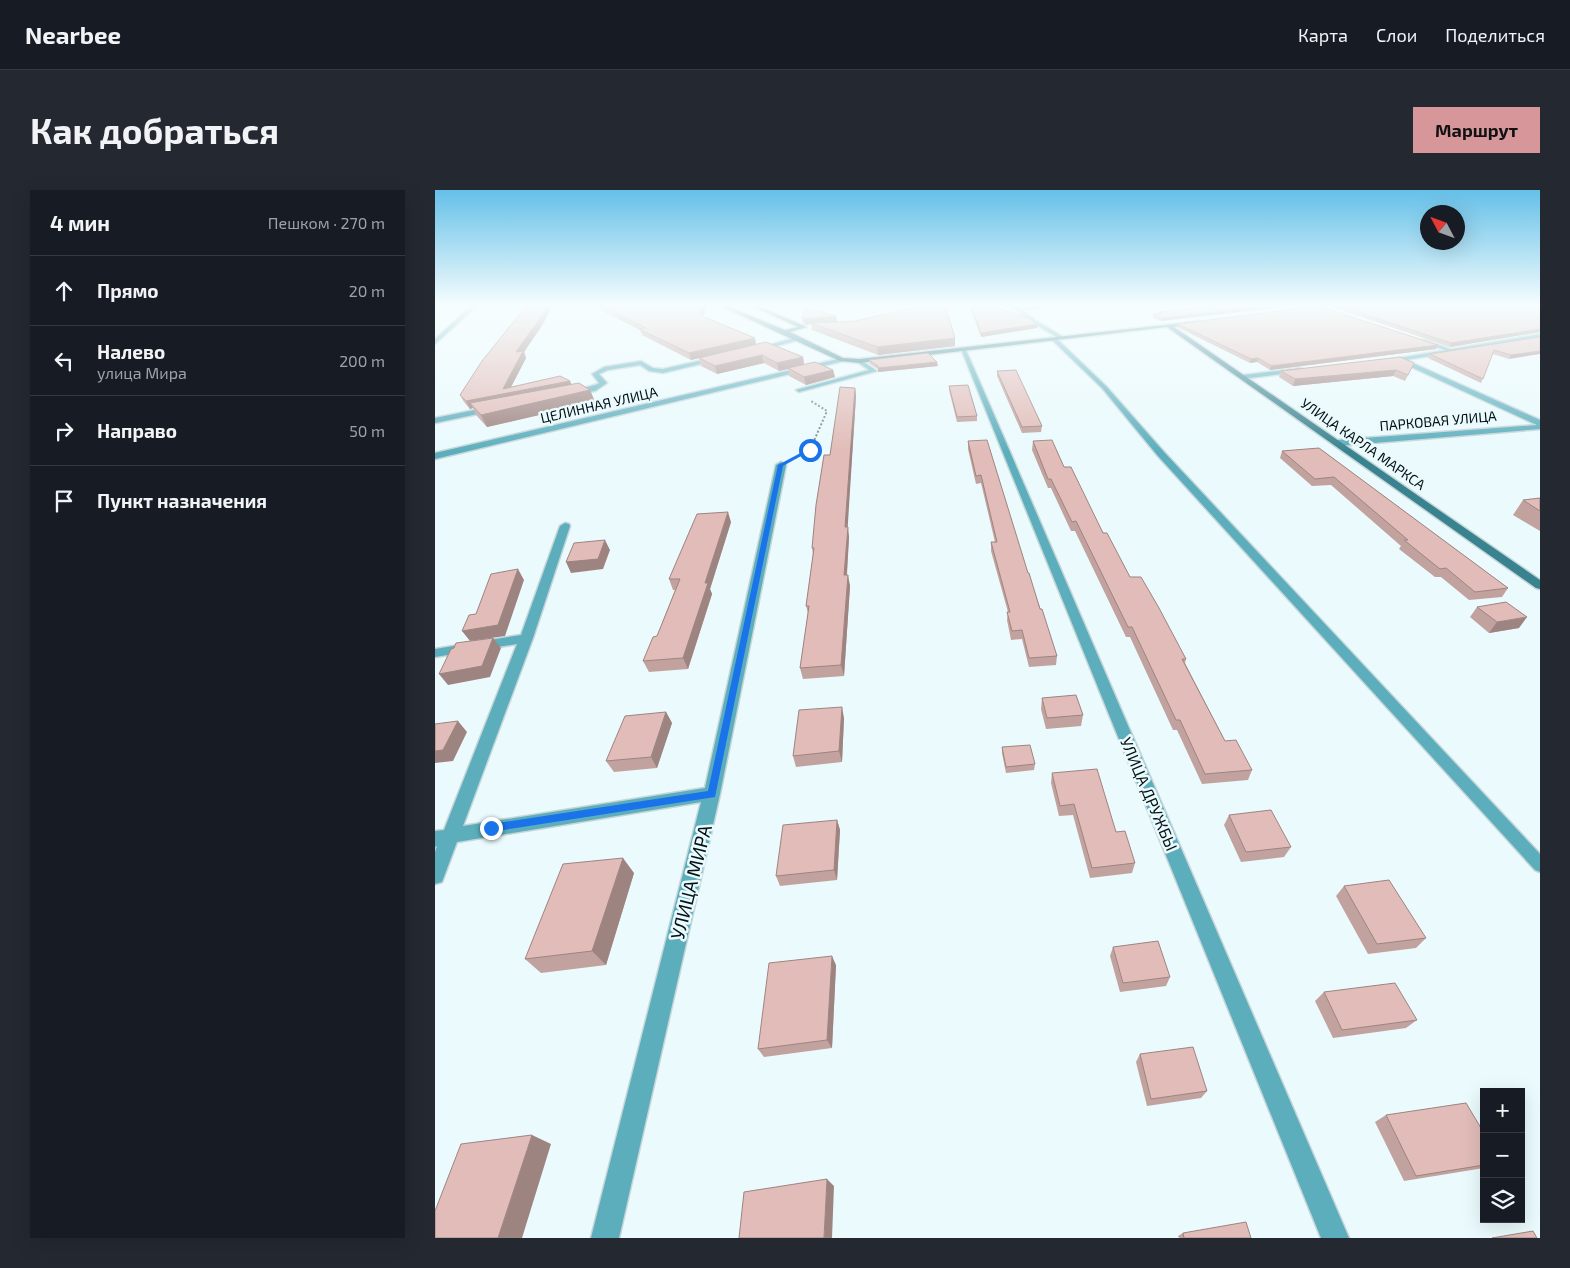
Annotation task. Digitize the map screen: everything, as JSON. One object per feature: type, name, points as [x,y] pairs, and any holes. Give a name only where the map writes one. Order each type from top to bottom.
[{"type":"street","points":[[829,354],[842,360]]},
{"type":"street","name":"ЦЕЛИННАЯ УЛИЦА","points":[[435,456],[842,360],[859,361],[926,354]]},
{"type":"street","name":"УЛИЦА ДРУЖБЫ","points":[[965,354],[1335,1238]]},
{"type":"street","name":"УЛИЦА КАРЛА МАРКСА","points":[[1209,354],[1540,585]]},
{"type":"street","points":[[1379,361],[1433,354]]},
{"type":"street","points":[[558,396],[595,389],[603,383],[595,374],[606,368],[641,363],[651,370],[663,371],[727,357]]},
{"type":"street","name":"ПАРКОВАЯ УЛИЦА","points":[[1399,359],[1540,422]]},
{"type":"street","points":[[1243,377],[1311,369]]},
{"type":"street","points":[[435,421],[503,406]]},
{"type":"street","name":"ПАРКОВАЯ УЛИЦА","points":[[1338,443],[1540,427]]},
{"type":"street","name":"УЛИЦА МИРА","points":[[605,1238],[712,794],[781,465]]},
{"type":"street","points":[[435,876],[443,837],[526,638],[565,526]]},
{"type":"street","points":[[435,653],[526,638]]},
{"type":"street","points":[[443,837],[712,794]]},
{"type":"lane","points":[[1073,354],[1105,387],[1161,454],[1540,865]]},
{"type":"lane","points":[[799,390],[874,371],[859,361]]},
{"type":"path","points":[[781,465],[810,450],[827,411],[803,396],[799,390]]},
{"type":"building","points":[[488,354],[521,354],[503,389],[560,376],[570,381],[466,401],[460,395]]},
{"type":"building","points":[[716,354],[795,354],[803,357],[777,363],[762,355],[715,366],[699,358]]},
{"type":"building","points":[[929,354],[937,362],[878,368],[869,360]]},
{"type":"building","points":[[1240,354],[1367,354],[1271,366],[1258,358],[1251,359]]},
{"type":"building","points":[[1431,354],[1493,354],[1483,379]]},
{"type":"building","points":[[1400,357],[1414,363],[1408,375],[1396,370],[1295,379],[1281,371]]},
{"type":"building","points":[[815,362],[833,370],[804,377],[788,368]]},
{"type":"building","points":[[1016,370],[1042,426],[1022,427],[997,371]]},
{"type":"building","points":[[579,383],[590,390],[481,415],[470,403]]},
{"type":"building","points":[[968,385],[977,416],[957,417],[949,386]]},
{"type":"building","points":[[840,387],[855,388],[845,527],[848,527],[844,575],[848,575],[841,665],[800,668],[809,606],[806,606],[814,548],[812,548],[816,505],[824,455],[830,455]]},
{"type":"building","points":[[987,440],[1028,573],[1057,656],[1029,658],[1022,630],[1012,631],[1007,612],[1010,612],[991,542],[997,542],[981,475],[976,476],[968,441]]},
{"type":"building","points":[[1052,440],[1064,467],[1071,467],[1103,533],[1107,533],[1130,577],[1141,577],[1159,608],[1186,659],[1182,659],[1225,741],[1236,740],[1252,770],[1205,774],[1180,720],[1176,720],[1132,627],[1128,627],[1076,521],[1072,522],[1051,479],[1048,479],[1033,441]]},
{"type":"building","points":[[1319,448],[1508,588],[1475,592],[1446,568],[1440,569],[1404,540],[1408,540],[1334,477],[1315,479],[1282,451]]},
{"type":"building","points":[[1540,498],[1540,511],[1523,500]]},
{"type":"building","points":[[728,512],[705,583],[708,583],[683,658],[643,661],[653,637],[657,636],[680,579],[669,579],[697,514]]},
{"type":"building","points":[[605,540],[598,559],[566,562],[574,543]]},
{"type":"building","points":[[518,569],[498,625],[462,631],[469,615],[476,614],[491,574]]},
{"type":"building","points":[[1506,602],[1527,617],[1497,622],[1477,607]]},
{"type":"building","points":[[493,638],[482,666],[439,674],[456,643]]},
{"type":"building","points":[[1076,695],[1083,715],[1047,718],[1042,698]]},
{"type":"building","points":[[842,707],[839,751],[793,756],[799,710]]},
{"type":"building","points":[[666,712],[651,757],[606,761],[625,716]]},
{"type":"building","points":[[458,721],[443,750],[435,751],[435,724]]},
{"type":"building","points":[[1030,745],[1035,764],[1006,767],[1002,747]]},
{"type":"building","points":[[1097,769],[1116,832],[1125,831],[1135,863],[1092,868],[1074,804],[1060,806],[1052,773]]},
{"type":"building","points":[[1271,810],[1291,847],[1246,852],[1229,815]]},
{"type":"building","points":[[837,820],[834,870],[776,876],[783,825]]},
{"type":"building","points":[[623,858],[592,951],[525,959],[563,864]]},
{"type":"building","points":[[1389,880],[1426,938],[1377,944],[1344,886]]},
{"type":"building","points":[[1158,941],[1170,977],[1123,983],[1113,947]]},
{"type":"building","points":[[832,956],[827,1040],[758,1049],[769,963]]},
{"type":"building","points":[[1395,983],[1417,1020],[1342,1030],[1324,992]]},
{"type":"building","points":[[1193,1047],[1207,1091],[1151,1099],[1140,1054]]},
{"type":"building","points":[[1466,1103],[1480,1126],[1480,1166],[1416,1176],[1386,1115]]},
{"type":"building","points":[[532,1135],[498,1238],[435,1238],[435,1211],[461,1144]]},
{"type":"building","points":[[827,1179],[824,1238],[739,1238],[744,1192]]},
{"type":"building","points":[[1246,1222],[1251,1238],[1184,1238],[1183,1233]]},
{"type":"building","points":[[1533,1231],[1537,1238],[1492,1238]]},
{"type":"route","points":[[491,828],[712,794],[781,465],[810,450]]}]
